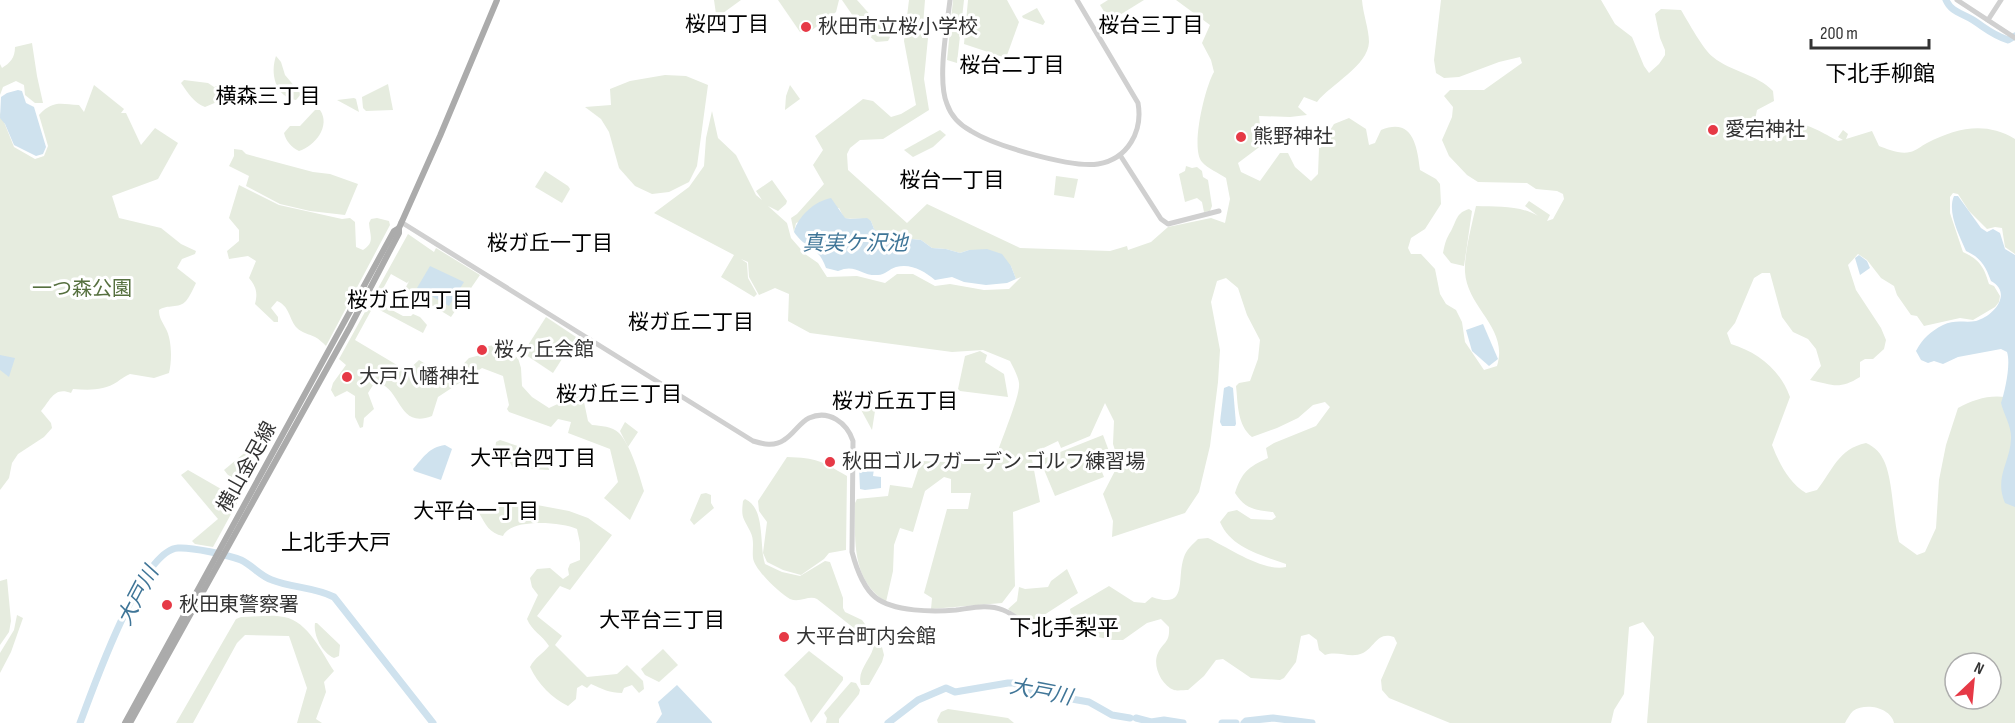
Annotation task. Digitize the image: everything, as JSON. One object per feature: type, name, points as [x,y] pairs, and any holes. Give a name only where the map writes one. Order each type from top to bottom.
[{"type":"main road","name":"横山金足線","points":[[130,723],[222,551],[355,317],[399,233],[400,225],[497,0]]},
{"type":"main road","name":"横山金足線","points":[[124,723],[218,559]]},
{"type":"street","points":[[950,0],[942,78],[946,103],[959,122],[969,130],[988,139],[1042,156],[1068,162],[1099,164],[1120,155],[1128,148],[1140,123],[1138,103],[1077,0]]},
{"type":"street","points":[[1957,0],[2013,36]]},
{"type":"street","points":[[1988,20],[2001,0]]},
{"type":"street","points":[[1120,155],[1161,219],[1168,224],[1219,211]]},
{"type":"street","points":[[400,225],[753,441],[773,444],[784,440],[812,417],[829,416],[842,422],[853,441],[852,552],[858,570],[875,597],[885,603],[930,612],[997,608],[1012,615],[1032,632]]},
{"type":"green space","points":[[714,0],[741,0],[719,16],[716,14]]},
{"type":"green space","name":"秋田市立桜小学校","points":[[778,0],[839,0],[836,12],[808,33],[800,32]]},
{"type":"green space","points":[[842,0],[857,0],[890,37],[888,41],[876,42],[862,29]]},
{"type":"green space","points":[[909,0],[925,0],[922,38],[928,38],[924,79],[929,110],[883,139],[860,140],[850,148],[847,154],[848,170],[907,223],[927,204],[1020,248],[1110,251],[1127,246],[1128,250],[1151,242],[1168,227],[1211,218],[1225,223],[1230,199],[1226,178],[1204,164],[1199,155],[1200,118],[1214,72],[1211,60],[1202,43],[1210,25],[1176,0],[1362,0],[1369,42],[1367,51],[1356,67],[1317,102],[1304,97],[1298,107],[1307,115],[1259,116],[1262,145],[1238,163],[1241,172],[1260,181],[1280,153],[1288,153],[1295,167],[1311,181],[1318,174],[1319,148],[1334,124],[1349,118],[1366,129],[1369,145],[1375,143],[1381,130],[1400,127],[1407,131],[1415,143],[1420,170],[1436,179],[1440,184],[1441,204],[1425,229],[1411,238],[1408,248],[1411,254],[1421,254],[1435,269],[1440,294],[1446,304],[1456,310],[1462,322],[1465,342],[1484,370],[1497,366],[1499,353],[1493,329],[1467,285],[1465,265],[1476,206],[1516,208],[1538,216],[1525,206],[1529,201],[1550,215],[1547,221],[1553,219],[1564,199],[1563,194],[1557,191],[1536,189],[1527,183],[1478,182],[1467,175],[1449,156],[1442,140],[1452,117],[1453,107],[1444,96],[1450,90],[1484,90],[1522,63],[1520,57],[1459,77],[1444,78],[1436,73],[1434,60],[1441,0],[1601,0],[1615,24],[1632,37],[1649,73],[1665,55],[1655,14],[1661,9],[1681,10],[1700,42],[1713,57],[1767,85],[1773,91],[1774,101],[1757,110],[1755,120],[1763,132],[1777,142],[1791,127],[1798,124],[1816,129],[1838,141],[1843,140],[1838,137],[1843,130],[1848,134],[1846,139],[1872,131],[1879,146],[1902,153],[1914,151],[1927,143],[1960,130],[1982,128],[2004,133],[2015,139],[2015,254],[2005,247],[2002,228],[1987,229],[1969,211],[1958,194],[1953,193],[1950,197],[1950,213],[1963,252],[1981,265],[1989,284],[1994,286],[2000,296],[1995,307],[1973,320],[1960,318],[1924,326],[1917,316],[1911,315],[1897,295],[1894,286],[1881,278],[1867,260],[1858,254],[1848,265],[1856,290],[1881,328],[1886,340],[1884,349],[1873,359],[1860,362],[1860,377],[1841,385],[1810,380],[1821,366],[1816,349],[1808,339],[1793,332],[1782,317],[1770,273],[1762,273],[1754,278],[1735,323],[1727,333],[1731,344],[1741,347],[1766,363],[1786,387],[1790,397],[1772,445],[1790,478],[1806,493],[1817,490],[1842,455],[1866,443],[1882,456],[1888,471],[1899,542],[1917,555],[1925,552],[1936,528],[1939,480],[1946,445],[1958,408],[1985,398],[2000,396],[2015,399],[2015,723],[1894,723],[1883,710],[1864,707],[1853,711],[1845,723],[1647,723],[1654,637],[1643,622],[1629,627],[1624,694],[1614,710],[1611,723],[1450,723],[1389,698],[1382,690],[1381,680],[1397,643],[1394,637],[1388,636],[1380,638],[1358,655],[1335,653],[1325,655],[1319,650],[1317,640],[1309,634],[1301,636],[1296,662],[1280,680],[1251,678],[1223,659],[1216,660],[1204,676],[1188,690],[1175,690],[1169,687],[1159,674],[1156,663],[1158,653],[1168,639],[1169,632],[1169,627],[1161,619],[1147,623],[1123,640],[1113,640],[1088,635],[1072,622],[1070,609],[1109,586],[1134,602],[1145,603],[1152,597],[1171,599],[1179,590],[1185,554],[1198,539],[1208,538],[1257,563],[1277,568],[1286,567],[1286,564],[1257,554],[1239,544],[1231,538],[1220,522],[1228,512],[1237,510],[1251,519],[1272,520],[1276,517],[1273,512],[1247,506],[1243,502],[1235,493],[1240,480],[1251,467],[1268,458],[1266,448],[1316,426],[1330,407],[1325,402],[1313,405],[1298,418],[1277,428],[1252,437],[1247,432],[1239,414],[1236,386],[1239,383],[1250,381],[1258,359],[1260,340],[1247,315],[1238,288],[1226,278],[1217,281],[1211,302],[1220,350],[1210,446],[1199,492],[1185,513],[1112,537],[1113,521],[1103,494],[1119,463],[1113,444],[1114,421],[1105,403],[1090,436],[1061,448],[1058,441],[1031,454],[1040,502],[1013,512],[1015,586],[1002,603],[931,609],[932,598],[924,593],[947,509],[968,509],[971,493],[951,493],[951,479],[944,477],[925,491],[913,532],[900,528],[894,545],[893,571],[886,602],[866,582],[857,558],[855,503],[857,499],[888,496],[890,485],[912,488],[921,461],[994,464],[1019,389],[1018,377],[1010,361],[983,350],[952,352],[810,333],[788,321],[789,294],[775,288],[759,295],[749,277],[748,262],[741,259],[747,263],[748,278],[757,294],[754,297],[721,277],[734,255],[654,213],[689,187],[704,166],[706,138],[712,111],[718,138],[736,155],[756,195],[762,200],[756,191],[772,180],[787,201],[778,211],[768,206],[787,223],[791,238],[805,254],[818,263],[827,277],[857,276],[885,283],[897,274],[913,274],[935,286],[950,284],[984,290],[1009,289],[1021,277],[1016,279],[1011,266],[969,250],[960,253],[932,248],[921,240],[884,236],[874,229],[871,221],[844,218],[839,208],[796,223],[794,232],[791,218],[824,184],[813,165],[823,150],[815,136],[863,99],[873,101],[891,117],[916,105],[904,41]]},
{"type":"green space","points":[[953,0],[964,0],[957,63],[947,60]]},
{"type":"green space","points":[[968,0],[1007,0],[1019,22],[1006,58],[964,44]]},
{"type":"green space","points":[[1108,0],[1144,0],[1110,21],[1100,5]]},
{"type":"green space","points":[[1037,8],[1045,22],[1043,25],[1022,16]]},
{"type":"green space","points":[[32,43],[43,103],[35,103],[25,95],[24,85],[16,81],[3,87],[0,95],[0,64],[2,68],[10,62],[15,47]]},
{"type":"green space","points":[[276,56],[281,62],[285,75],[301,94],[296,100],[283,94],[276,83],[274,63]]},
{"type":"green space","points":[[665,75],[686,76],[708,85],[697,166],[689,182],[669,192],[652,194],[635,186],[619,168],[609,132],[601,119],[585,107],[611,105],[610,89],[630,81]]},
{"type":"green space","points":[[184,80],[208,83],[214,87],[225,84],[231,94],[205,107],[189,94],[181,83]]},
{"type":"green space","points":[[388,84],[393,110],[366,111],[363,108],[362,97]]},
{"type":"green space","name":"一つ森公園","points":[[94,85],[124,109],[121,113],[126,113],[141,145],[155,128],[178,143],[158,179],[112,196],[119,218],[161,228],[181,244],[196,251],[195,254],[182,259],[177,268],[196,283],[186,301],[159,310],[170,345],[169,373],[154,378],[130,374],[112,385],[101,388],[73,389],[71,393],[60,391],[56,393],[41,411],[51,423],[52,428],[44,437],[18,454],[12,463],[9,478],[0,490],[0,112],[14,147],[35,159],[44,156],[48,146],[39,115],[48,107],[57,104],[79,105],[84,112]]},
{"type":"green space","points":[[790,85],[800,99],[785,110],[786,96]]},
{"type":"green space","points":[[354,98],[359,112],[337,100]]},
{"type":"green space","points":[[315,110],[320,110],[323,116],[324,122],[320,135],[311,145],[299,151],[289,144],[284,133],[290,126],[300,126]]},
{"type":"green space","points":[[940,130],[946,135],[933,147],[913,157],[904,150]]},
{"type":"green space","points":[[234,149],[313,172],[330,174],[358,184],[345,215],[310,211],[280,204],[246,186],[249,176],[229,166],[234,156]]},
{"type":"green space","points":[[1186,166],[1197,167],[1202,171],[1203,177],[1208,180],[1212,206],[1210,211],[1204,212],[1202,202],[1197,198],[1185,202],[1179,174],[1185,171]]},
{"type":"green space","points":[[545,171],[570,189],[562,203],[535,187]]},
{"type":"green space","points":[[1056,176],[1078,179],[1074,198],[1054,195]]},
{"type":"green space","points":[[239,185],[279,205],[342,219],[350,218],[355,222],[356,247],[363,250],[370,241],[369,223],[371,219],[389,221],[390,225],[326,346],[297,328],[287,310],[277,301],[271,308],[278,317],[278,322],[274,322],[255,304],[256,290],[249,278],[256,261],[248,256],[229,259],[227,251],[239,241],[239,230],[229,218]]},
{"type":"green space","points":[[1469,209],[1472,211],[1464,266],[1451,263],[1443,253],[1457,217]]},
{"type":"green space","points":[[408,234],[434,252],[436,248],[480,275],[451,317],[405,289],[409,281],[407,283],[391,274],[355,340],[407,371],[419,360],[447,377],[453,375],[469,358],[488,353],[488,346],[496,345],[518,358],[522,386],[532,397],[549,408],[577,395],[583,397],[588,421],[592,425],[610,428],[619,433],[634,461],[644,491],[630,520],[604,498],[618,482],[610,449],[568,433],[571,422],[558,419],[551,427],[509,412],[503,376],[482,368],[438,397],[432,416],[421,419],[412,417],[384,385],[375,382],[368,393],[374,409],[364,418],[363,427],[360,428],[355,417],[355,396],[347,391],[335,397],[331,390],[333,383],[346,365],[339,359]]},
{"type":"green space","points":[[377,302],[403,316],[413,314],[420,317],[427,325],[423,333],[374,307]]},
{"type":"green space","points":[[546,317],[576,337],[553,373],[523,353]]},
{"type":"green space","points":[[980,351],[987,355],[985,362],[1004,374],[1008,397],[958,389],[965,356]]},
{"type":"green space","points":[[859,406],[872,407],[875,411],[872,430]]},
{"type":"green space","points":[[625,422],[638,432],[628,447],[620,431]]},
{"type":"green space","points":[[273,428],[275,431],[259,459],[250,448]]},
{"type":"green space","points":[[1103,435],[1113,462],[1100,467],[1104,477],[1055,496],[1040,460]]},
{"type":"green space","points":[[500,440],[551,457],[549,470],[513,468],[509,461],[495,451],[496,442]]},
{"type":"green space","points":[[248,450],[258,461],[250,475],[242,482],[228,475],[224,470]]},
{"type":"green space","points":[[787,457],[818,461],[847,476],[846,550],[829,553],[801,575],[767,562],[763,553],[767,522],[759,511],[758,501]]},
{"type":"green space","points":[[188,470],[235,497],[237,503],[213,547],[195,544],[192,541],[218,519],[181,475]]},
{"type":"green space","points":[[701,494],[711,495],[714,508],[694,525],[690,520]]},
{"type":"green space","points":[[745,499],[752,504],[759,519],[765,564],[782,572],[800,576],[825,561],[830,562],[843,598],[845,612],[862,620],[882,647],[884,655],[882,662],[869,685],[861,685],[860,680],[874,644],[817,599],[790,599],[768,581],[754,563],[752,534],[742,514]]},
{"type":"green space","points":[[537,505],[569,511],[588,518],[612,535],[570,590],[560,586],[537,616],[562,636],[555,645],[587,677],[617,674],[627,665],[643,681],[644,689],[639,693],[632,685],[624,688],[622,693],[591,684],[587,688],[582,685],[577,688],[576,699],[568,706],[546,690],[533,673],[530,667],[549,646],[527,619],[538,595],[532,587],[530,578],[537,569],[550,568],[563,579],[569,575],[570,564],[580,560],[577,529],[549,523],[526,524],[508,530],[503,536],[491,531],[479,513],[496,507]]},
{"type":"green space","points":[[1067,569],[1078,593],[1041,617],[1032,628],[1008,609],[1017,601],[1019,587],[1025,589],[1048,587],[1051,581]]},
{"type":"green space","points":[[7,579],[11,621],[9,632],[0,645],[0,581]]},
{"type":"green space","points":[[17,615],[23,618],[11,652],[0,673],[0,653],[14,630]]},
{"type":"green space","points":[[284,617],[300,625],[314,639],[334,671],[324,682],[326,692],[316,719],[322,723],[297,723],[307,688],[289,636],[245,635],[237,643],[193,723],[176,723],[236,619]]},
{"type":"green space","points":[[315,623],[340,645],[339,656],[334,658],[322,648],[315,633]]},
{"type":"green space","points":[[663,649],[678,665],[659,682],[645,675],[641,669]]},
{"type":"green space","points":[[809,651],[843,677],[811,723],[795,687],[784,675]]},
{"type":"green space","points":[[851,682],[856,683],[860,690],[859,694],[839,719],[839,723],[826,723],[827,718],[824,713]]},
{"type":"green space","points":[[948,709],[1008,718],[1014,723],[938,723],[941,712]]},
{"type":"water","points":[[18,90],[22,91],[26,103],[34,107],[46,147],[43,154],[36,156],[14,145],[0,118],[1,97]]},
{"type":"water","points":[[1954,196],[1958,196],[1981,228],[1987,232],[1993,229],[2000,233],[2005,249],[2015,255],[2015,507],[2005,503],[2001,485],[2011,439],[2001,403],[2008,370],[2007,352],[2001,349],[1958,357],[1943,364],[1921,360],[1916,351],[1927,336],[1943,325],[1983,318],[1994,309],[2001,298],[1997,286],[1991,281],[1982,263],[1966,251],[1953,216]]},
{"type":"water","name":"真実ケ沢池","points":[[831,198],[845,218],[867,218],[874,229],[884,236],[921,240],[932,248],[960,253],[987,249],[1002,254],[1011,266],[1016,279],[1007,283],[986,285],[964,282],[952,277],[935,280],[922,271],[907,266],[896,267],[878,275],[849,268],[838,271],[826,268],[816,251],[798,238],[794,232],[799,220],[808,210],[819,202]]},
{"type":"water","points":[[1859,255],[1867,261],[1870,268],[1860,275],[1855,258]]},
{"type":"water","points":[[430,266],[464,282],[449,306],[417,288]]},
{"type":"water","points":[[1483,324],[1498,359],[1489,366],[1472,351],[1466,330]]},
{"type":"water","points":[[0,355],[15,358],[9,377],[0,370]]},
{"type":"water","points":[[1229,386],[1233,388],[1236,424],[1235,426],[1222,426],[1220,422],[1224,388]]},
{"type":"water","points":[[445,445],[452,449],[441,480],[414,471],[413,469],[427,454]]},
{"type":"water","points":[[859,467],[874,469],[873,476],[881,477],[881,488],[860,489]]},
{"type":"water","points":[[677,685],[712,723],[656,723],[662,714],[658,702]]},
{"type":"waterway","points":[[1946,0],[1954,10],[1997,36],[2008,40],[2015,36]]},
{"type":"waterway","name":"大戸川","points":[[80,723],[107,653],[134,595],[149,571],[164,555],[178,548],[201,550],[235,558],[272,580],[319,591],[334,597],[433,723]]},
{"type":"waterway","name":"大戸川","points":[[888,723],[918,700],[946,688],[955,692],[1008,683],[1014,683],[1030,691],[1049,691],[1066,698],[1089,702],[1112,715],[1130,718]]},
{"type":"waterway","name":"大戸川","points":[[1136,718],[1151,722],[1164,720],[1183,723]]},
{"type":"waterway","name":"大戸川","points":[[1244,723],[1273,718],[1312,723]]},
{"type":"waterway","name":"大戸川","points":[[1222,723],[1236,723]]},
{"type":"place","name":"秋田市立桜小学校","points":[[806,27]]},
{"type":"place","name":"愛宕神社","points":[[1713,130]]},
{"type":"place","name":"熊野神社","points":[[1241,137]]},
{"type":"place","name":"桜ヶ丘会館","points":[[482,350]]},
{"type":"place","name":"大戸八幡神社","points":[[347,377]]},
{"type":"place","name":"秋田ゴルフガーデン ゴルフ練習場","points":[[830,462]]},
{"type":"place","name":"秋田東警察署","points":[[167,605]]},
{"type":"place","name":"大平台町内会館","points":[[784,637]]},
{"type":"district","name":"桜四丁目","points":[[727,24]]},
{"type":"district","name":"桜台三丁目","points":[[1151,25]]},
{"type":"district","name":"桜台二丁目","points":[[1012,65]]},
{"type":"district","name":"下北手柳館","points":[[1880,74]]},
{"type":"district","name":"横森三丁目","points":[[268,96]]},
{"type":"district","name":"桜台一丁目","points":[[952,180]]},
{"type":"district","name":"桜ガ丘一丁目","points":[[550,243]]},
{"type":"district","name":"桜ガ丘四丁目","points":[[410,300]]},
{"type":"district","name":"桜ガ丘二丁目","points":[[691,322]]},
{"type":"district","name":"桜ガ丘三丁目","points":[[619,394]]},
{"type":"district","name":"桜ガ丘五丁目","points":[[895,401]]},
{"type":"district","name":"大平台四丁目","points":[[533,458]]},
{"type":"district","name":"大平台一丁目","points":[[476,511]]},
{"type":"district","name":"上北手大戸","points":[[336,543]]},
{"type":"district","name":"大平台三丁目","points":[[662,620]]},
{"type":"district","name":"下北手梨平","points":[[1064,628]]}]
